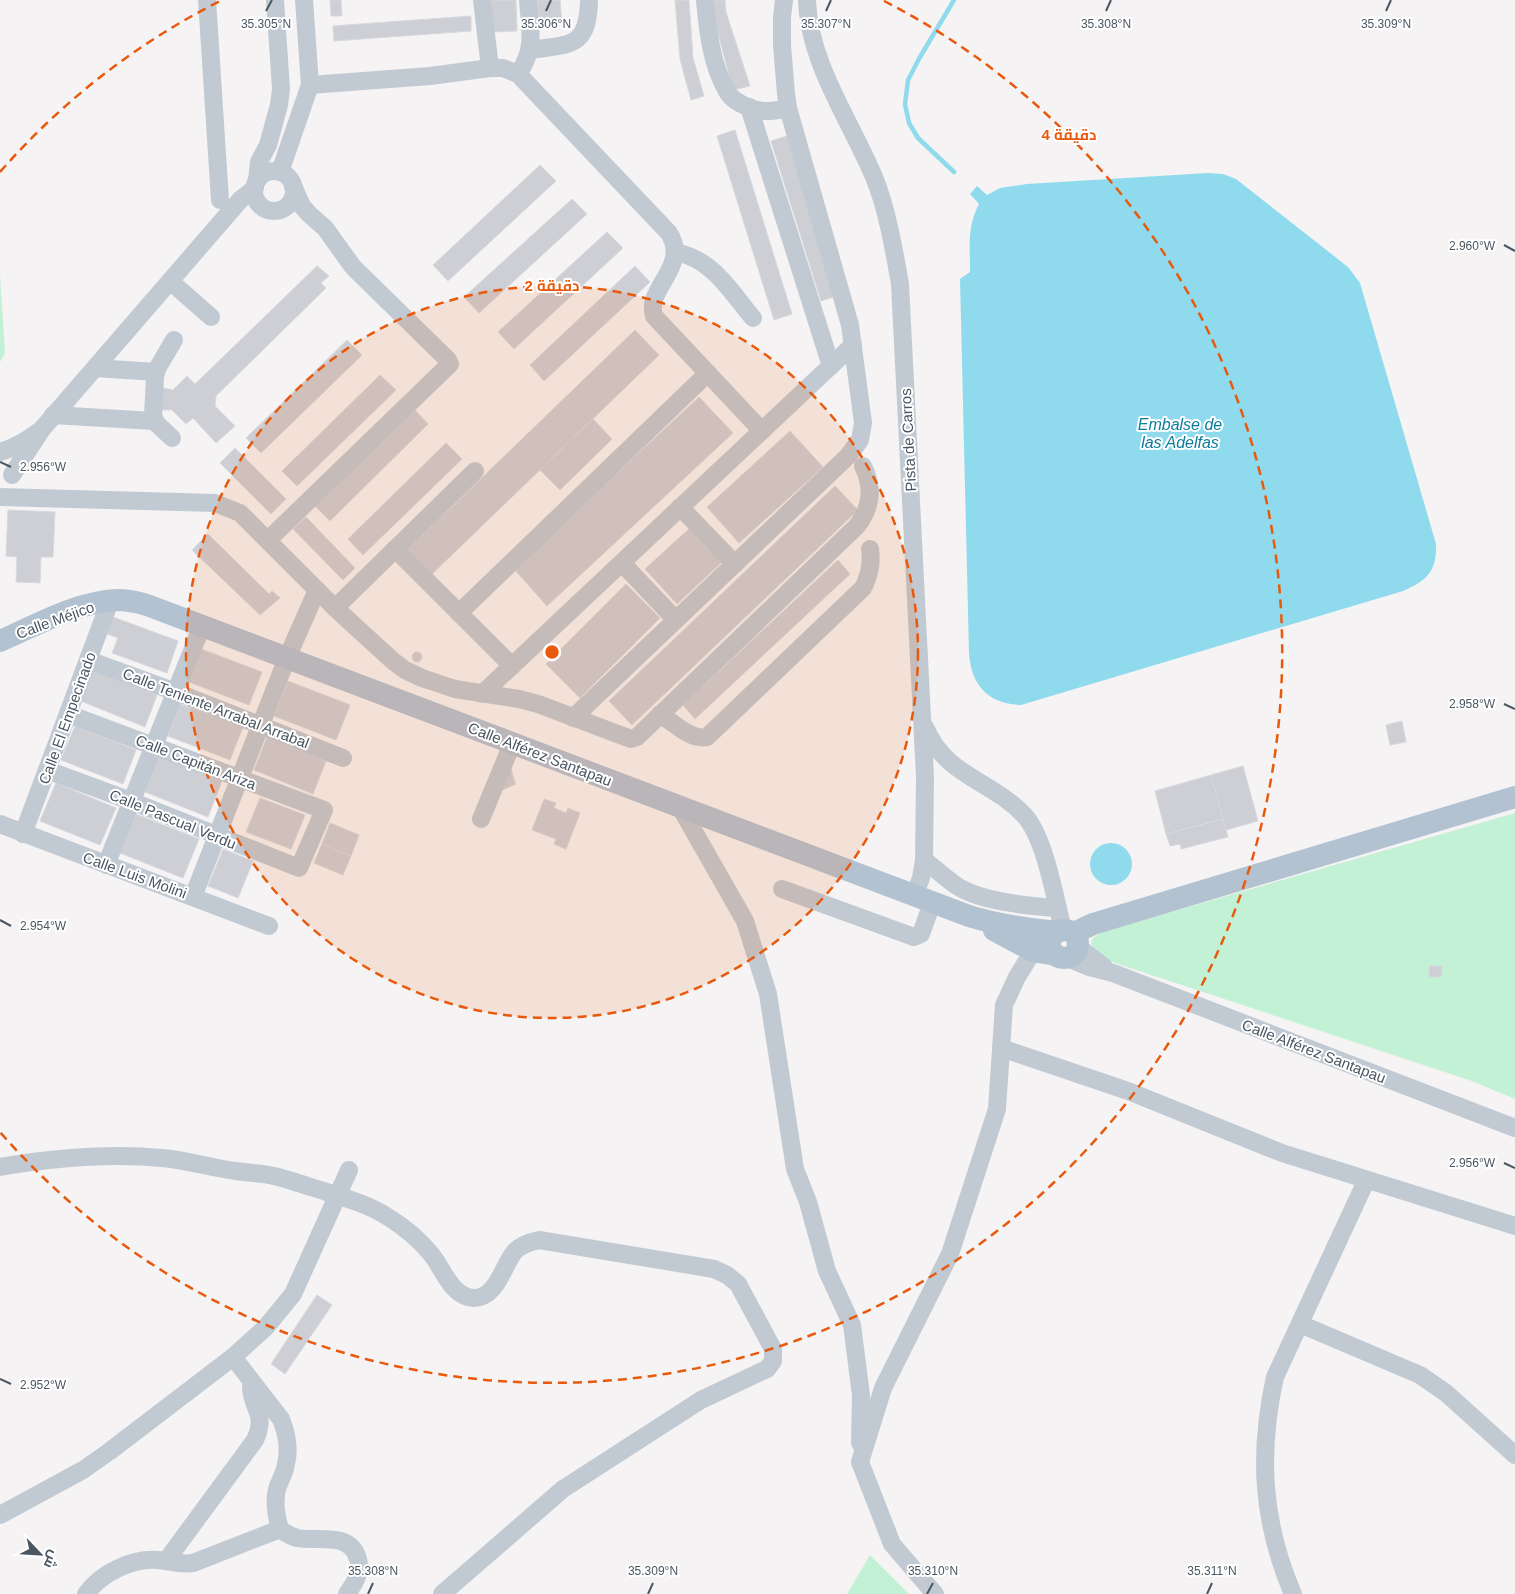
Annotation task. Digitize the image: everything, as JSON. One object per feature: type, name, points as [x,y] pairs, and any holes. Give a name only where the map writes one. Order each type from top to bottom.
[{"type":"main road","name":"Calle Alférez Santapau","points":[[110,601],[126,601],[147,605],[969,916],[1028,930],[1066,942]]},
{"type":"main road","name":"Calle Méjico","points":[[0,641],[73,610],[110,601]]},
{"type":"main road","points":[[1066,942],[1093,924],[1515,797]]},
{"type":"main road","name":"Calle Alférez Santapau","points":[[969,916],[1033,951],[1066,942]]},
{"type":"street","points":[[207,0],[220,200]]},
{"type":"street","points":[[275,0],[281,89],[276,118],[268,145],[259,162],[255,196],[259,204],[268,209],[276,210],[286,206],[293,197],[293,186]]},
{"type":"street","points":[[278,171],[310,85],[304,0]]},
{"type":"street","points":[[482,0],[490,68]]},
{"type":"street","points":[[518,74],[530,50],[528,0]]},
{"type":"street","points":[[530,50],[570,43],[581,36],[587,24],[589,0]]},
{"type":"street","points":[[705,0],[708,32],[716,64],[729,94],[749,107],[769,111],[788,108]]},
{"type":"street","points":[[573,718],[848,456],[860,440],[864,423],[850,325],[788,108],[782,45],[784,0]]},
{"type":"street","name":"Pista de Carros","points":[[782,888],[914,936],[921,934],[925,777],[900,284],[893,246],[874,178],[823,70],[814,44],[806,0]]},
{"type":"street","points":[[310,85],[422,76],[490,68],[503,68],[518,74],[669,233],[674,245],[674,260],[663,281],[652,310],[657,320],[762,431]]},
{"type":"street","points":[[749,107],[831,366]]},
{"type":"street","points":[[268,145],[270,159],[278,171],[286,175],[302,206],[325,228],[353,266],[450,364],[268,540]]},
{"type":"street","points":[[0,452],[11,449],[28,440],[48,422],[217,226],[256,185],[264,173],[278,171]]},
{"type":"street","points":[[217,226],[246,210],[268,209],[287,211],[318,221]]},
{"type":"street","points":[[675,252],[695,257],[710,267],[752,318]]},
{"type":"street","points":[[170,281],[210,317]]},
{"type":"street","points":[[154,421],[154,382],[156,372],[174,340]]},
{"type":"street","points":[[482,694],[853,346]]},
{"type":"street","points":[[95,368],[156,372]]},
{"type":"street","points":[[459,613],[708,373]]},
{"type":"street","points":[[48,422],[154,421],[172,438]]},
{"type":"street","points":[[0,495],[10,485],[12,477],[48,422]]},
{"type":"street","points":[[0,456],[9,463],[12,477],[30,489],[50,497]]},
{"type":"street","points":[[0,495],[215,503],[240,513],[335,608],[404,670],[455,689],[519,699],[538,704],[628,738],[634,738],[857,526],[870,501],[870,484],[863,466]]},
{"type":"street","points":[[335,608],[474,471]]},
{"type":"street","points":[[680,507],[735,564]]},
{"type":"street","points":[[395,549],[512,666]]},
{"type":"street","points":[[660,714],[700,739],[707,737],[863,588],[871,566],[870,549]]},
{"type":"street","points":[[622,563],[676,620]]},
{"type":"street","points":[[194,897],[260,725],[317,590]]},
{"type":"street","name":"Calle El Empecinado","points":[[23,834],[110,601]]},
{"type":"street","points":[[106,865],[202,626]]},
{"type":"street","name":"Calle Teniente Arrabal Arrabal","points":[[88,660],[176,692],[343,758]]},
{"type":"street","name":"Calle Capitán Ariza","points":[[68,714],[324,810],[299,868]]},
{"type":"street","points":[[922,718],[935,746],[951,764],[1015,807],[1032,826],[1043,853],[1066,942]]},
{"type":"street","points":[[481,819],[512,744]]},
{"type":"street","name":"Calle Pascual Verdu","points":[[47,770],[132,801],[299,868]]},
{"type":"street","points":[[680,807],[745,921],[768,994],[795,1169],[808,1202],[828,1271],[852,1325],[861,1395],[860,1462],[892,1544],[935,1594]]},
{"type":"street","name":"Calle Luis Molini","points":[[0,824],[269,926]]},
{"type":"street","points":[[924,860],[957,886],[977,896],[1028,906],[1058,908]]},
{"type":"street","name":"Calle Alférez Santapau","points":[[1066,942],[1089,967],[1113,973],[1515,1128]]},
{"type":"street","points":[[860,1462],[883,1388],[950,1254],[997,1109],[1004,1005],[1033,951]]},
{"type":"street","points":[[1001,1048],[1128,1091],[1282,1154],[1515,1226]]},
{"type":"street","points":[[0,1167],[52,1159],[114,1156],[163,1158],[274,1176],[372,1208],[402,1226],[431,1254],[452,1285],[458,1291],[471,1298],[477,1298],[489,1292],[515,1252],[525,1244],[539,1240],[714,1269],[727,1275],[738,1284],[773,1349],[773,1361],[767,1369],[702,1400],[563,1489],[442,1594]]},
{"type":"street","points":[[0,1515],[83,1470],[110,1451],[232,1357],[266,1327],[292,1294],[349,1170]]},
{"type":"street","points":[[1293,1594],[1272,1530],[1265,1482],[1264,1456],[1269,1403],[1275,1377],[1366,1181]]},
{"type":"street","points":[[1300,1324],[1426,1379],[1446,1394],[1515,1455]]},
{"type":"street","points":[[232,1357],[281,1418],[288,1441],[287,1464],[277,1488],[276,1498],[277,1519],[280,1529],[298,1538],[336,1540],[348,1544],[358,1559],[359,1573],[347,1594]]},
{"type":"street","points":[[166,1561],[259,1433],[260,1418],[252,1396],[252,1382]]},
{"type":"street","points":[[86,1594],[98,1580],[132,1562],[147,1560],[186,1564],[200,1561],[280,1529]]},
{"type":"green space","points":[[0,274],[5,353],[0,362]]},
{"type":"green space","points":[[1515,813],[1515,1099],[1469,1080],[1103,959],[1091,944],[1093,938],[1102,932]]},
{"type":"green space","points":[[870,1555],[909,1594],[847,1594]]},
{"type":"water","name":"Embalse de las Adelfas","points":[[1208,173],[1223,174],[1236,179],[1348,267],[1360,283],[1436,544],[1435,561],[1429,574],[1424,579],[1403,591],[1021,705],[999,701],[983,691],[978,683],[970,664],[969,653],[960,279],[970,272],[971,229],[979,204],[970,194],[977,186],[987,195],[1000,188],[1027,184]]},
{"type":"water","points":[[1115,843],[1123,846],[1129,852],[1132,864],[1129,876],[1123,882],[1107,885],[1099,882],[1093,876],[1090,860],[1093,852],[1099,846]]},
{"type":"building","points":[[330,0],[341,0],[342,16],[331,16]]},
{"type":"building","points":[[491,0],[516,0],[517,31],[492,32]]},
{"type":"building","points":[[537,0],[560,0],[562,24],[539,25]]},
{"type":"building","points":[[675,0],[689,0],[693,58],[704,96],[691,100],[680,59]]},
{"type":"building","points":[[711,0],[725,0],[726,12],[750,86],[733,90]]},
{"type":"building","points":[[471,16],[471,31],[334,41],[333,26]]},
{"type":"building","points":[[735,130],[792,314],[774,320],[717,136]]},
{"type":"building","points":[[790,135],[840,295],[821,301],[771,141]]},
{"type":"building","points":[[540,165],[556,181],[448,281],[433,265]]},
{"type":"building","points":[[572,199],[587,214],[479,313],[464,297]]},
{"type":"building","points":[[607,232],[623,248],[514,349],[498,332]]},
{"type":"building","points":[[317,266],[329,276],[321,283],[326,288],[216,396],[215,406],[235,426],[216,443],[193,418],[186,424],[172,410],[158,410],[159,387],[173,390],[187,376],[195,384]]},
{"type":"building","points":[[635,266],[650,282],[544,381],[530,365]]},
{"type":"building","points":[[635,330],[659,355],[430,576],[406,551]]},
{"type":"building","points":[[347,340],[362,355],[261,453],[246,438]]},
{"type":"building","points":[[380,375],[396,390],[297,486],[282,471]]},
{"type":"building","points":[[699,397],[733,433],[547,606],[514,569]]},
{"type":"building","points":[[413,408],[428,424],[330,521],[314,505]]},
{"type":"building","points":[[593,419],[612,439],[560,490],[540,470]]},
{"type":"building","points":[[790,431],[823,467],[739,543],[707,507]]},
{"type":"building","points":[[446,443],[462,459],[363,555],[348,539]]},
{"type":"building","points":[[235,448],[286,499],[271,514],[220,463]]},
{"type":"building","points":[[835,486],[858,510],[632,725],[609,701]]},
{"type":"building","points":[[8,510],[55,512],[53,557],[41,557],[40,583],[16,582],[17,557],[6,556]]},
{"type":"building","points":[[306,517],[355,568],[343,580],[293,529]]},
{"type":"building","points":[[691,527],[723,561],[677,604],[645,569]]},
{"type":"building","points":[[208,534],[269,594],[272,591],[280,598],[260,615],[192,550]]},
{"type":"building","points":[[838,560],[850,574],[695,719],[683,705]]},
{"type":"building","points":[[626,584],[660,618],[580,698],[546,664]]},
{"type":"building","points":[[113,617],[178,641],[167,673],[112,653],[118,638],[107,634]]},
{"type":"building","points":[[201,649],[262,672],[249,705],[189,682]]},
{"type":"building","points":[[417,652],[422,657],[417,662],[412,657]]},
{"type":"building","points":[[93,670],[157,695],[145,727],[81,701]]},
{"type":"building","points":[[288,681],[350,705],[336,740],[274,716]]},
{"type":"building","points":[[180,704],[243,727],[230,760],[168,736]]},
{"type":"building","points":[[1402,721],[1406,742],[1390,745],[1386,725]]},
{"type":"building","points":[[75,726],[136,750],[123,784],[61,760]]},
{"type":"building","points":[[267,737],[326,761],[313,794],[254,770]]},
{"type":"building","points":[[159,756],[222,781],[208,817],[145,792]]},
{"type":"building","points":[[1243,766],[1258,821],[1226,830],[1211,775]]},
{"type":"building","points":[[511,768],[516,784],[500,791]]},
{"type":"building","points":[[1211,775],[1223,819],[1166,834],[1155,791]]},
{"type":"building","points":[[56,783],[116,808],[100,845],[40,821]]},
{"type":"building","points":[[260,798],[305,815],[291,849],[246,832]]},
{"type":"building","points":[[544,799],[556,803],[554,808],[566,813],[568,808],[580,813],[566,849],[554,844],[556,839],[532,830]]},
{"type":"building","points":[[136,814],[199,839],[183,878],[120,853]]},
{"type":"building","points":[[1223,819],[1228,837],[1181,849],[1180,844],[1170,846],[1166,834]]},
{"type":"building","points":[[330,823],[359,835],[351,856],[322,844]]},
{"type":"building","points":[[322,844],[351,856],[343,875],[314,863]]},
{"type":"building","points":[[223,849],[253,861],[238,898],[208,886]]},
{"type":"building","points":[[1429,966],[1442,966],[1441,977],[1429,977]]},
{"type":"building","points":[[317,1295],[332,1305],[285,1374],[271,1364]]},
{"type":"waterway","points":[[954,0],[908,80],[905,104],[909,123],[918,138],[954,172]]}]
